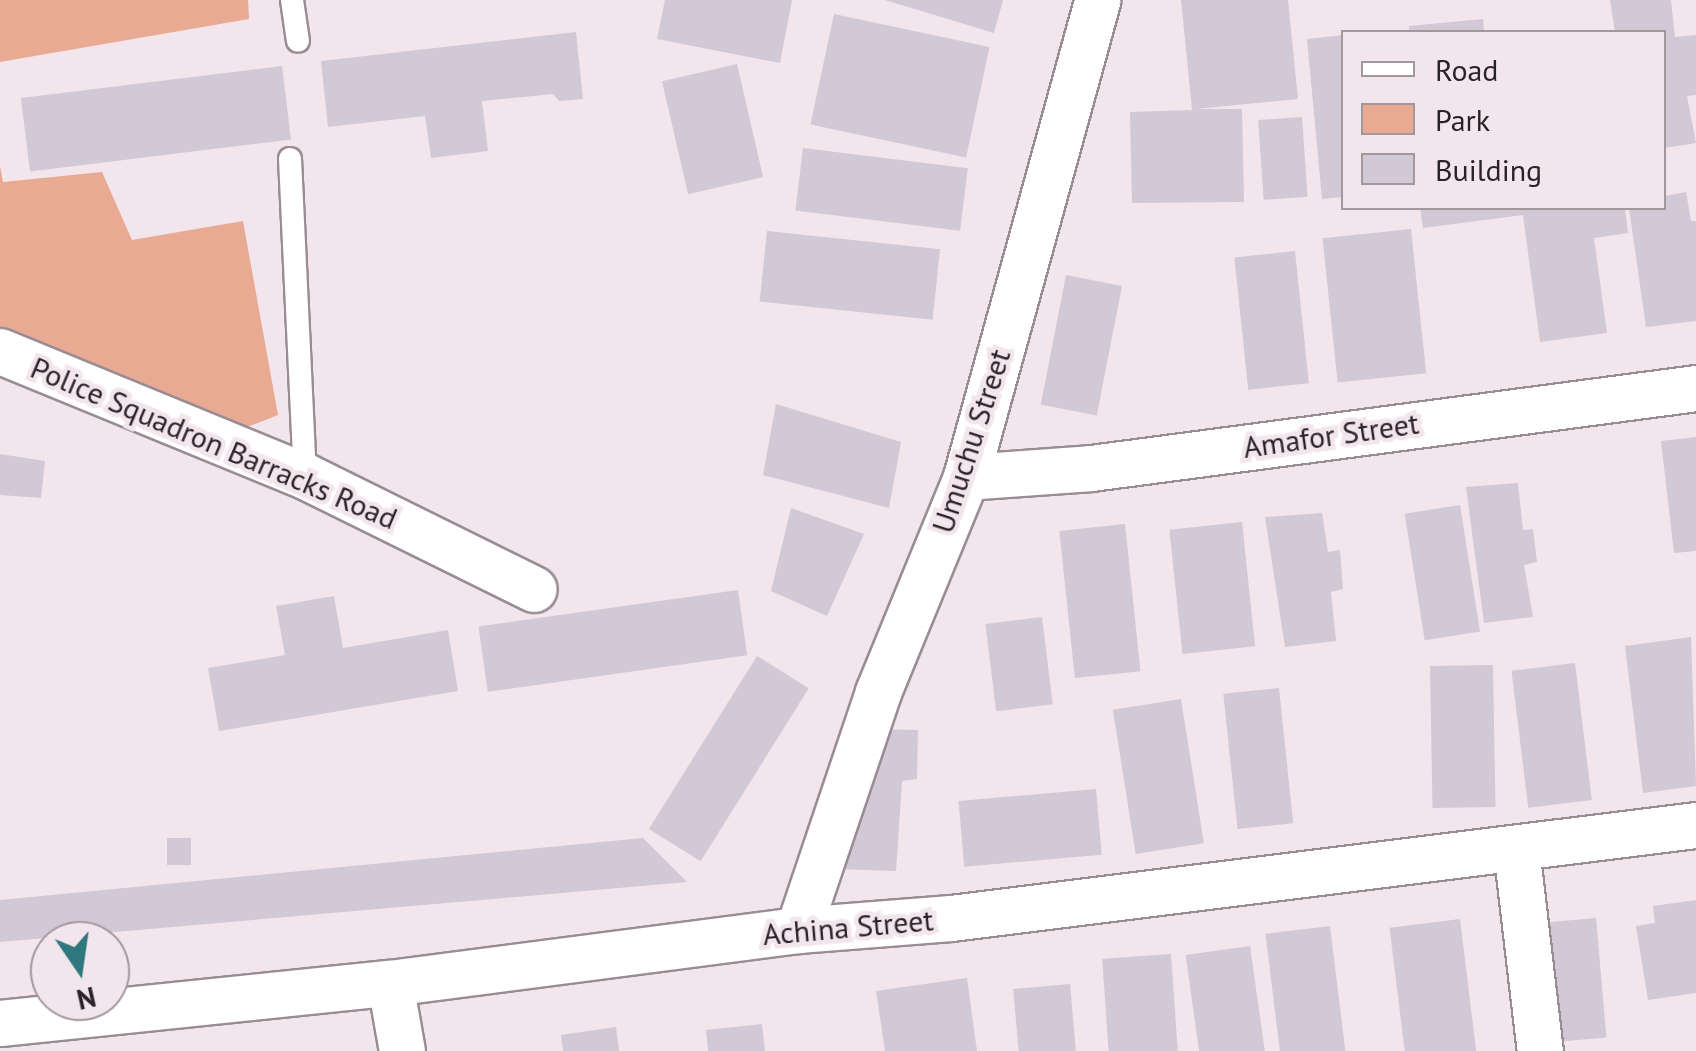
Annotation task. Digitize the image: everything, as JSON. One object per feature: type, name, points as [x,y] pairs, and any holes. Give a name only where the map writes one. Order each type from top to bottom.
[{"type":"street","name":"Umuchu Street","points":[[798,930],[878,692],[966,477],[1097,0]]},
{"type":"street","name":"Police Squadron Barracks Road","points":[[0,351],[305,476],[534,589]]},
{"type":"street","name":"Amafor Street","points":[[966,477],[1091,468],[1696,388]]},
{"type":"street","name":"Achina Street","points":[[0,1023],[390,983],[798,930],[951,918],[1696,825]]},
{"type":"street","points":[[1516,848],[1540,1051]]},
{"type":"street","points":[[390,983],[402,1051]]},
{"type":"lane","points":[[292,0],[298,40]]},
{"type":"lane","points":[[290,160],[305,476]]},
{"type":"green space","points":[[0,0],[248,0],[249,19],[0,62]]},
{"type":"green space","points":[[0,166],[3,182],[102,172],[132,240],[243,221],[278,415],[232,433],[0,340]]},
{"type":"building","points":[[665,0],[792,0],[780,63],[657,39]]},
{"type":"building","points":[[885,0],[1003,0],[994,33]]},
{"type":"building","points":[[1181,0],[1288,0],[1298,99],[1196,109],[1242,109],[1244,202],[1132,203],[1130,112],[1192,110]]},
{"type":"building","points":[[1610,0],[1671,0],[1675,37],[1696,35],[1696,95],[1687,96],[1696,143],[1666,148],[1666,30],[1615,30]]},
{"type":"building","points":[[834,14],[990,47],[966,158],[811,125]]},
{"type":"building","points":[[1483,19],[1484,30],[1409,30],[1409,26]]},
{"type":"building","points":[[576,32],[583,99],[559,101],[553,94],[482,101],[488,151],[431,158],[425,116],[328,127],[321,61]]},
{"type":"building","points":[[1341,35],[1341,197],[1322,199],[1307,39]]},
{"type":"building","points":[[737,64],[763,177],[688,194],[662,81]]},
{"type":"building","points":[[282,66],[291,139],[30,172],[21,98]]},
{"type":"building","points":[[1302,117],[1308,197],[1264,200],[1258,120]]},
{"type":"building","points":[[803,148],[968,168],[960,231],[795,211]]},
{"type":"building","points":[[1686,192],[1691,221],[1696,221],[1696,321],[1646,327],[1629,210],[1666,210],[1666,196]]},
{"type":"building","points":[[1420,210],[1625,210],[1628,233],[1594,238],[1607,333],[1540,342],[1523,215],[1423,228]]},
{"type":"building","points":[[1411,229],[1426,373],[1338,383],[1322,238]]},
{"type":"building","points":[[767,231],[940,249],[933,320],[760,302]]},
{"type":"building","points":[[1295,251],[1309,383],[1248,390],[1234,257]]},
{"type":"building","points":[[1066,275],[1122,286],[1097,415],[1041,405]]},
{"type":"building","points":[[776,404],[901,442],[889,508],[763,475]]},
{"type":"building","points":[[1696,437],[1696,551],[1674,553],[1661,441]]},
{"type":"building","points":[[0,454],[45,461],[41,498],[0,495]]},
{"type":"building","points":[[1518,483],[1523,530],[1533,529],[1537,562],[1524,565],[1533,617],[1484,623],[1466,487]]},
{"type":"building","points":[[1460,505],[1480,631],[1425,640],[1405,514]]},
{"type":"building","points":[[791,508],[864,534],[827,616],[771,591]]},
{"type":"building","points":[[1322,513],[1328,552],[1340,550],[1343,589],[1331,592],[1336,641],[1285,647],[1265,517]]},
{"type":"building","points":[[1242,522],[1255,646],[1182,654],[1169,530]]},
{"type":"building","points":[[1125,524],[1140,671],[1075,678],[1059,531]]},
{"type":"building","points":[[738,590],[747,655],[488,692],[479,626]]},
{"type":"building","points":[[334,596],[343,648],[448,630],[458,691],[219,731],[208,668],[285,655],[276,606]]},
{"type":"building","points":[[1042,617],[1053,704],[996,711],[985,624]]},
{"type":"building","points":[[1691,637],[1696,786],[1643,793],[1625,646]]},
{"type":"building","points":[[757,656],[809,688],[701,861],[649,829]]},
{"type":"building","points":[[1575,663],[1592,800],[1528,808],[1511,671]]},
{"type":"building","points":[[1493,665],[1495,807],[1432,808],[1430,666]]},
{"type":"building","points":[[1279,688],[1293,823],[1238,829],[1223,694]]},
{"type":"building","points":[[1181,699],[1204,843],[1136,854],[1113,710]]},
{"type":"building","points":[[872,729],[918,730],[917,779],[902,781],[896,871],[837,869]]},
{"type":"building","points":[[1096,789],[1102,855],[964,867],[959,801]]},
{"type":"building","points":[[167,838],[191,838],[191,865],[167,865]]},
{"type":"building","points":[[643,838],[687,882],[130,931],[130,921],[30,921],[30,939],[0,942],[0,900]]},
{"type":"building","points":[[1696,900],[1696,993],[1648,1000],[1636,926],[1655,923],[1653,906]]},
{"type":"building","points":[[1596,918],[1606,1038],[1559,1042],[1548,922]]},
{"type":"building","points":[[1460,919],[1476,1051],[1405,1051],[1390,928]]},
{"type":"building","points":[[1330,926],[1345,1051],[1280,1051],[1265,934]]},
{"type":"building","points":[[1250,946],[1265,1051],[1199,1051],[1186,955]]},
{"type":"building","points":[[1171,954],[1178,1051],[1109,1051],[1102,959]]},
{"type":"building","points":[[967,978],[977,1051],[885,1051],[876,991]]},
{"type":"building","points":[[1070,984],[1076,1051],[1019,1051],[1013,989]]},
{"type":"building","points":[[762,1024],[765,1051],[708,1051],[706,1030]]},
{"type":"building","points":[[616,1027],[619,1051],[563,1051],[561,1035]]}]
